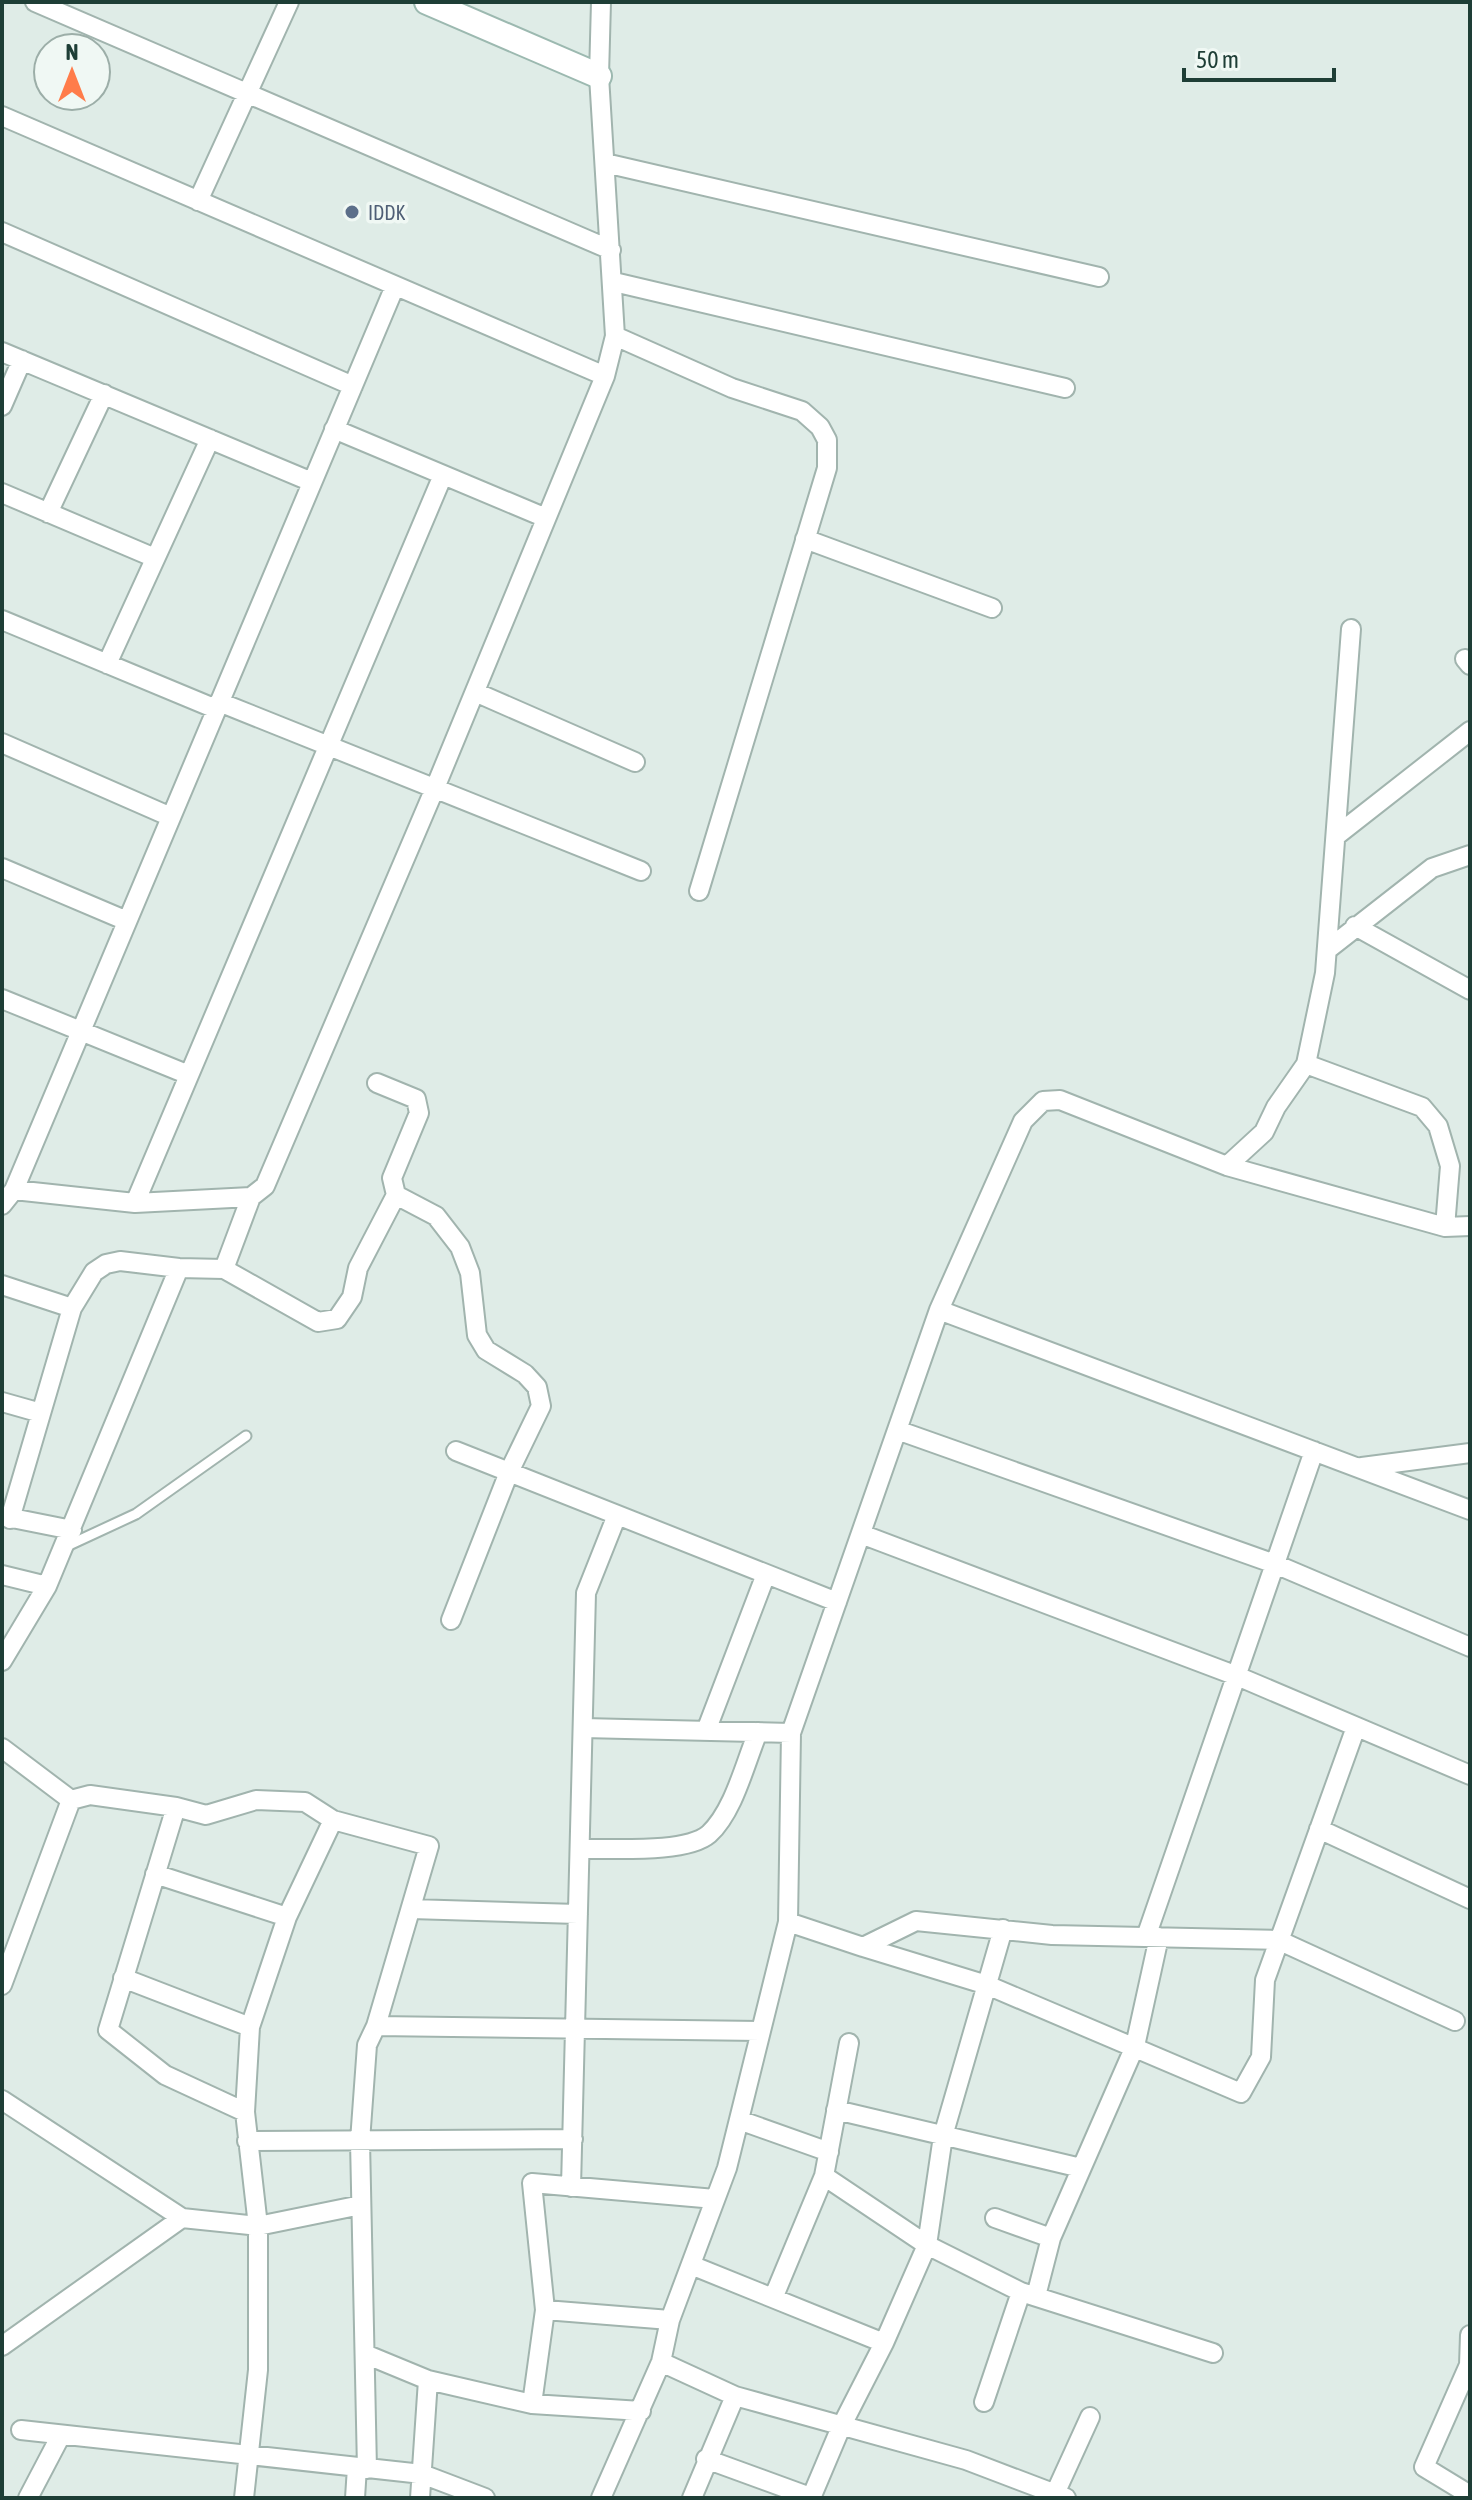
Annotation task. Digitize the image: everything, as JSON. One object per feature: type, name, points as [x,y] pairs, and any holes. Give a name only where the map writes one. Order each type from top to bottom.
[{"type":"street","points":[[35,2],[611,250]]},
{"type":"street","points":[[198,201],[289,2]]},
{"type":"street","points":[[427,2],[599,76]]},
{"type":"street","points":[[224,1269],[251,1197],[265,1186],[435,788],[605,376],[615,336],[599,76],[601,2]]},
{"type":"street","points":[[2,116],[605,376]]},
{"type":"street","points":[[605,163],[1099,277]]},
{"type":"street","points":[[2,232],[353,386]]},
{"type":"street","points":[[614,282],[1065,388]]},
{"type":"street","points":[[251,1197],[135,1203],[8,1197],[395,286]]},
{"type":"street","points":[[615,336],[732,388],[802,411],[820,427],[827,440],[827,468],[699,891]]},
{"type":"street","points":[[2,352],[312,482]]},
{"type":"street","points":[[2,406],[22,360]]},
{"type":"street","points":[[48,513],[104,394]]},
{"type":"street","points":[[334,429],[546,518]]},
{"type":"street","points":[[107,664],[210,439]]},
{"type":"street","points":[[135,1203],[326,745],[443,475]]},
{"type":"street","points":[[2,493],[155,558]]},
{"type":"street","points":[[805,539],[992,608]]},
{"type":"street","points":[[2,620],[107,664],[326,745],[641,871]]},
{"type":"street","points":[[1227,1166],[1264,1132],[1276,1107],[1306,1064],[1327,950],[1351,629]]},
{"type":"street","points":[[475,692],[635,762]]},
{"type":"street","points":[[1336,836],[1470,731]]},
{"type":"street","points":[[2,743],[171,817]]},
{"type":"street","points":[[1327,950],[1432,868],[1470,855]]},
{"type":"street","points":[[2,868],[127,921]]},
{"type":"street","points":[[1355,926],[1470,990]]},
{"type":"street","points":[[4,1004],[189,1075]]},
{"type":"street","points":[[1306,1064],[1422,1107],[1438,1126],[1450,1166],[1445,1227]]},
{"type":"street","points":[[72,1530],[6,1517],[72,1308],[94,1272],[106,1264],[120,1261],[179,1268],[224,1269],[318,1322],[337,1319],[352,1297],[358,1268],[396,1195],[392,1178],[419,1113],[416,1099],[377,1083]]},
{"type":"street","points":[[601,2498],[661,2362],[670,2320],[715,2199],[739,2120],[788,1922],[791,1733],[939,1310],[1023,1121],[1043,1101],[1060,1100],[1093,1110],[1227,1166],[1445,1227],[1470,1226]]},
{"type":"street","points":[[396,1195],[436,1216],[460,1247],[470,1273],[477,1335],[486,1350],[525,1374],[537,1387],[541,1406],[509,1472],[451,1620]]},
{"type":"street","points":[[2,1661],[47,1586],[179,1268]]},
{"type":"street","points":[[2,1285],[72,1308]]},
{"type":"street","points":[[939,1310],[1470,1510]]},
{"type":"street","points":[[2,1402],[41,1413]]},
{"type":"street","points":[[897,1430],[1275,1564],[1470,1647]]},
{"type":"street","points":[[456,1451],[837,1602]]},
{"type":"street","points":[[984,2402],[1135,2046],[1153,1937],[1314,1451]]},
{"type":"street","points":[[1356,1467],[1470,1453]]},
{"type":"street","points":[[571,2187],[586,1593],[617,1515]]},
{"type":"street","points":[[861,1534],[1237,1676],[1470,1775]]},
{"type":"street","points":[[706,1731],[766,1574]]},
{"type":"street","points":[[2,1575],[47,1586]]},
{"type":"street","points":[[788,1922],[987,1985],[1241,2093],[1261,2057],[1265,1980],[1356,1727]]},
{"type":"street","points":[[583,1728],[791,1733]]},
{"type":"street","points":[[580,1849],[685,1845],[707,1835],[721,1819],[758,1732]]},
{"type":"street","points":[[2,1748],[71,1800]]},
{"type":"street","points":[[71,1800],[90,1795],[176,1807],[206,1815],[256,1800],[305,1802],[333,1820],[429,1846],[376,2026],[367,2045],[360,2141],[365,2354],[362,2468],[355,2498]]},
{"type":"street","points":[[2,1985],[71,1800]]},
{"type":"street","points":[[176,1807],[108,2030],[165,2075],[245,2112]]},
{"type":"street","points":[[244,2498],[258,2370],[258,2226],[245,2112],[250,2027],[287,1917],[333,1820]]},
{"type":"street","points":[[1319,1829],[1470,1899]]},
{"type":"street","points":[[155,1874],[287,1917]]},
{"type":"street","points":[[411,1909],[578,1914]]},
{"type":"street","points":[[863,1947],[916,1921],[1052,1935],[1278,1940],[1455,2021]]},
{"type":"street","points":[[706,2459],[812,2497],[841,2427],[884,2343],[927,2245],[943,2136],[1003,1929]]},
{"type":"street","points":[[123,1978],[250,2027]]},
{"type":"street","points":[[376,2026],[760,2031]]},
{"type":"street","points":[[774,2296],[824,2176],[849,2043]]},
{"type":"street","points":[[2,2100],[182,2218],[258,2226],[361,2205]]},
{"type":"street","points":[[836,2110],[1081,2168]]},
{"type":"street","points":[[739,2120],[829,2152]]},
{"type":"street","points":[[247,2141],[573,2139]]},
{"type":"street","points":[[824,2176],[927,2245],[1028,2294],[1213,2353]]},
{"type":"street","points":[[532,2404],[545,2310],[532,2183],[715,2199]]},
{"type":"street","points":[[2,2346],[182,2218]]},
{"type":"street","points":[[995,2218],[1051,2238]]},
{"type":"street","points":[[691,2265],[884,2343]]},
{"type":"street","points":[[545,2310],[670,2320]]},
{"type":"street","points":[[1470,2335],[1469,2365],[1424,2467],[1470,2495]]},
{"type":"street","points":[[365,2354],[428,2380],[532,2404],[641,2411]]},
{"type":"street","points":[[661,2362],[735,2396],[966,2460],[1058,2497],[1090,2417]]},
{"type":"street","points":[[420,2498],[428,2380]]},
{"type":"street","points":[[692,2498],[735,2396]]},
{"type":"street","points":[[21,2430],[60,2437],[422,2474],[485,2498]]},
{"type":"street","points":[[28,2498],[60,2437]]},
{"type":"lane","points":[[64,1548],[136,1514],[246,1436]]},
{"type":"place","name":"IDDK","points":[[352,212]]}]
